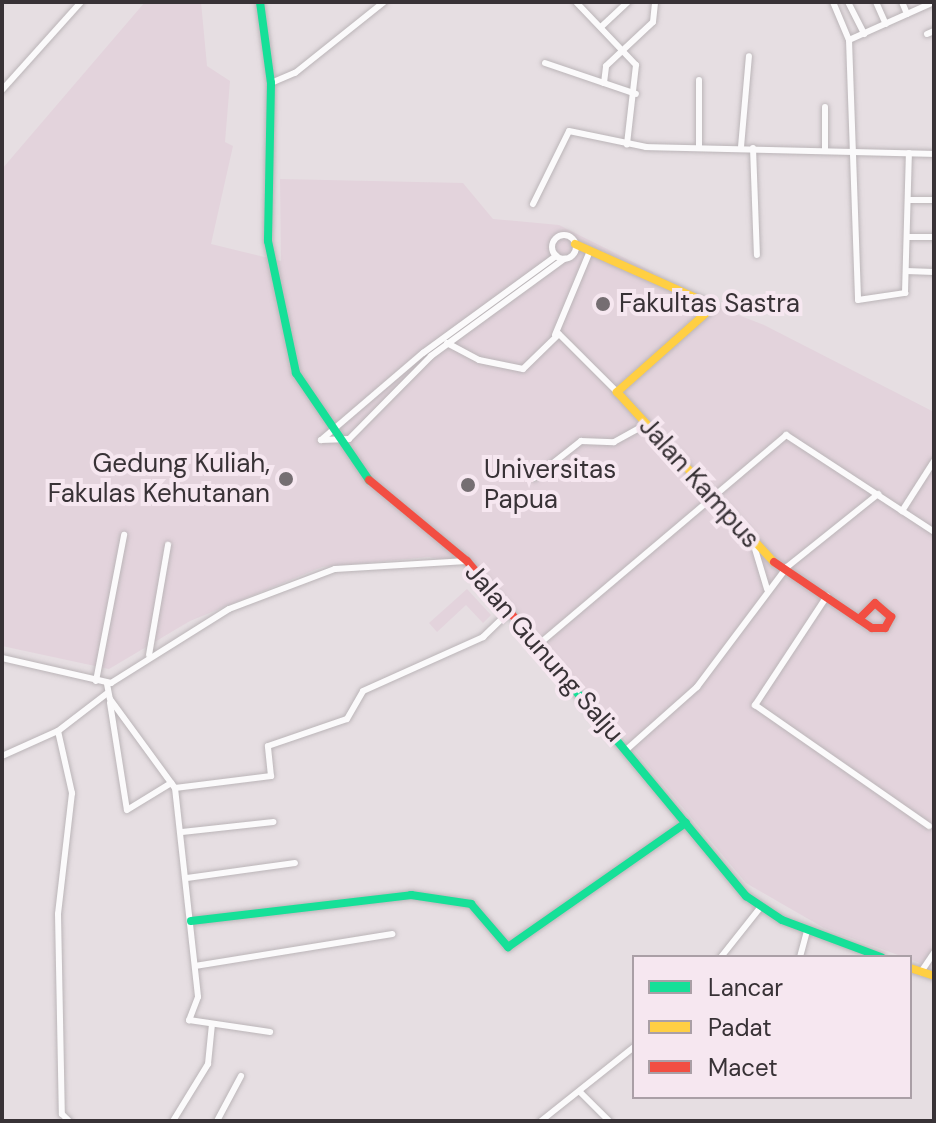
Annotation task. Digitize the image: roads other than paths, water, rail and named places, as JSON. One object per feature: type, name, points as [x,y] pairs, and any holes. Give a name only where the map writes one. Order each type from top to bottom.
[{"type":"main road","name":"Jalan Gunung Salju","points":[[260,2],[271,83],[268,241],[296,373],[330,434],[397,509],[467,561],[760,908],[807,930],[876,955]]},
{"type":"main road","name":"Jalan Kampus","points":[[575,244],[715,308],[617,392],[755,549],[787,567],[859,619]]},
{"type":"main road","points":[[191,921],[411,895],[471,904],[508,947],[686,823]]},
{"type":"main road","points":[[912,969],[934,976]]},
{"type":"street","points":[[2,90],[81,2]]},
{"type":"street","points":[[271,83],[295,73],[384,2]]},
{"type":"street","points":[[576,2],[638,71],[627,144]]},
{"type":"street","points":[[601,27],[627,2]]},
{"type":"street","points":[[604,83],[604,69],[625,53],[653,22],[655,2]]},
{"type":"street","points":[[833,2],[849,40],[854,297],[899,299],[906,271],[909,153]]},
{"type":"street","points":[[848,2],[864,34]]},
{"type":"street","points":[[876,2],[886,24]]},
{"type":"street","points":[[902,2],[907,14]]},
{"type":"street","points":[[849,40],[931,3]]},
{"type":"street","points":[[741,147],[749,56]]},
{"type":"street","points":[[545,63],[636,94]]},
{"type":"street","points":[[699,80],[699,147]]},
{"type":"street","points":[[825,107],[825,150]]},
{"type":"street","points":[[533,204],[569,131],[627,144],[934,154]]},
{"type":"street","points":[[753,148],[757,255]]},
{"type":"street","points":[[908,200],[934,200]]},
{"type":"street","points":[[330,434],[446,342],[532,284],[564,259],[575,244],[558,237],[556,256],[532,284]]},
{"type":"street","points":[[907,237],[934,237]]},
{"type":"street","points":[[446,342],[464,352],[523,369],[555,335],[590,251]]},
{"type":"street","points":[[556,256],[564,259]]},
{"type":"street","points":[[906,271],[934,272]]},
{"type":"street","points":[[460,334],[464,352]]},
{"type":"street","name":"Jalan Kampus","points":[[555,335],[567,337],[617,392]]},
{"type":"street","points":[[339,445],[446,342]]},
{"type":"street","points":[[534,478],[581,441],[614,442],[645,425]]},
{"type":"street","points":[[539,644],[786,435],[934,532]]},
{"type":"street","points":[[902,511],[934,461]]},
{"type":"street","points":[[626,750],[697,687],[767,589],[787,567],[878,494]]},
{"type":"street","points":[[96,681],[124,535]]},
{"type":"street","points":[[149,655],[168,545]]},
{"type":"street","points":[[755,549],[767,589]]},
{"type":"street","points":[[2,658],[107,684],[149,655],[229,609],[335,569],[467,561]]},
{"type":"street","points":[[827,596],[755,705],[929,826]]},
{"type":"street","points":[[107,684],[127,810],[173,785],[271,776],[268,746],[347,719],[363,691],[483,637],[510,611]]},
{"type":"street","points":[[108,697],[173,785],[182,832],[198,1000],[189,1020],[270,1032]]},
{"type":"street","points":[[2,756],[58,731],[108,697]]},
{"type":"street","points":[[58,731],[72,793],[58,914],[62,1114],[69,1121]]},
{"type":"street","points":[[182,832],[273,822]]},
{"type":"street","points":[[187,878],[295,863]]},
{"type":"street","points":[[723,955],[760,908]]},
{"type":"street","points":[[801,955],[807,930]]},
{"type":"street","points":[[195,966],[392,934]]},
{"type":"street","points":[[921,972],[934,953]]},
{"type":"street","points":[[173,1121],[208,1064],[212,1024]]},
{"type":"street","points":[[541,1121],[632,1049]]},
{"type":"street","points":[[217,1121],[241,1076]]},
{"type":"street","points":[[580,1092],[609,1121]]},
{"type":"place","name":"Fakultas Sastra","points":[[603,304]]},
{"type":"place","name":"Gedung Kuliah, Fakulas Kehutanan","points":[[286,479]]},
{"type":"place","name":"Universitas Papua","points":[[468,485]]}]
